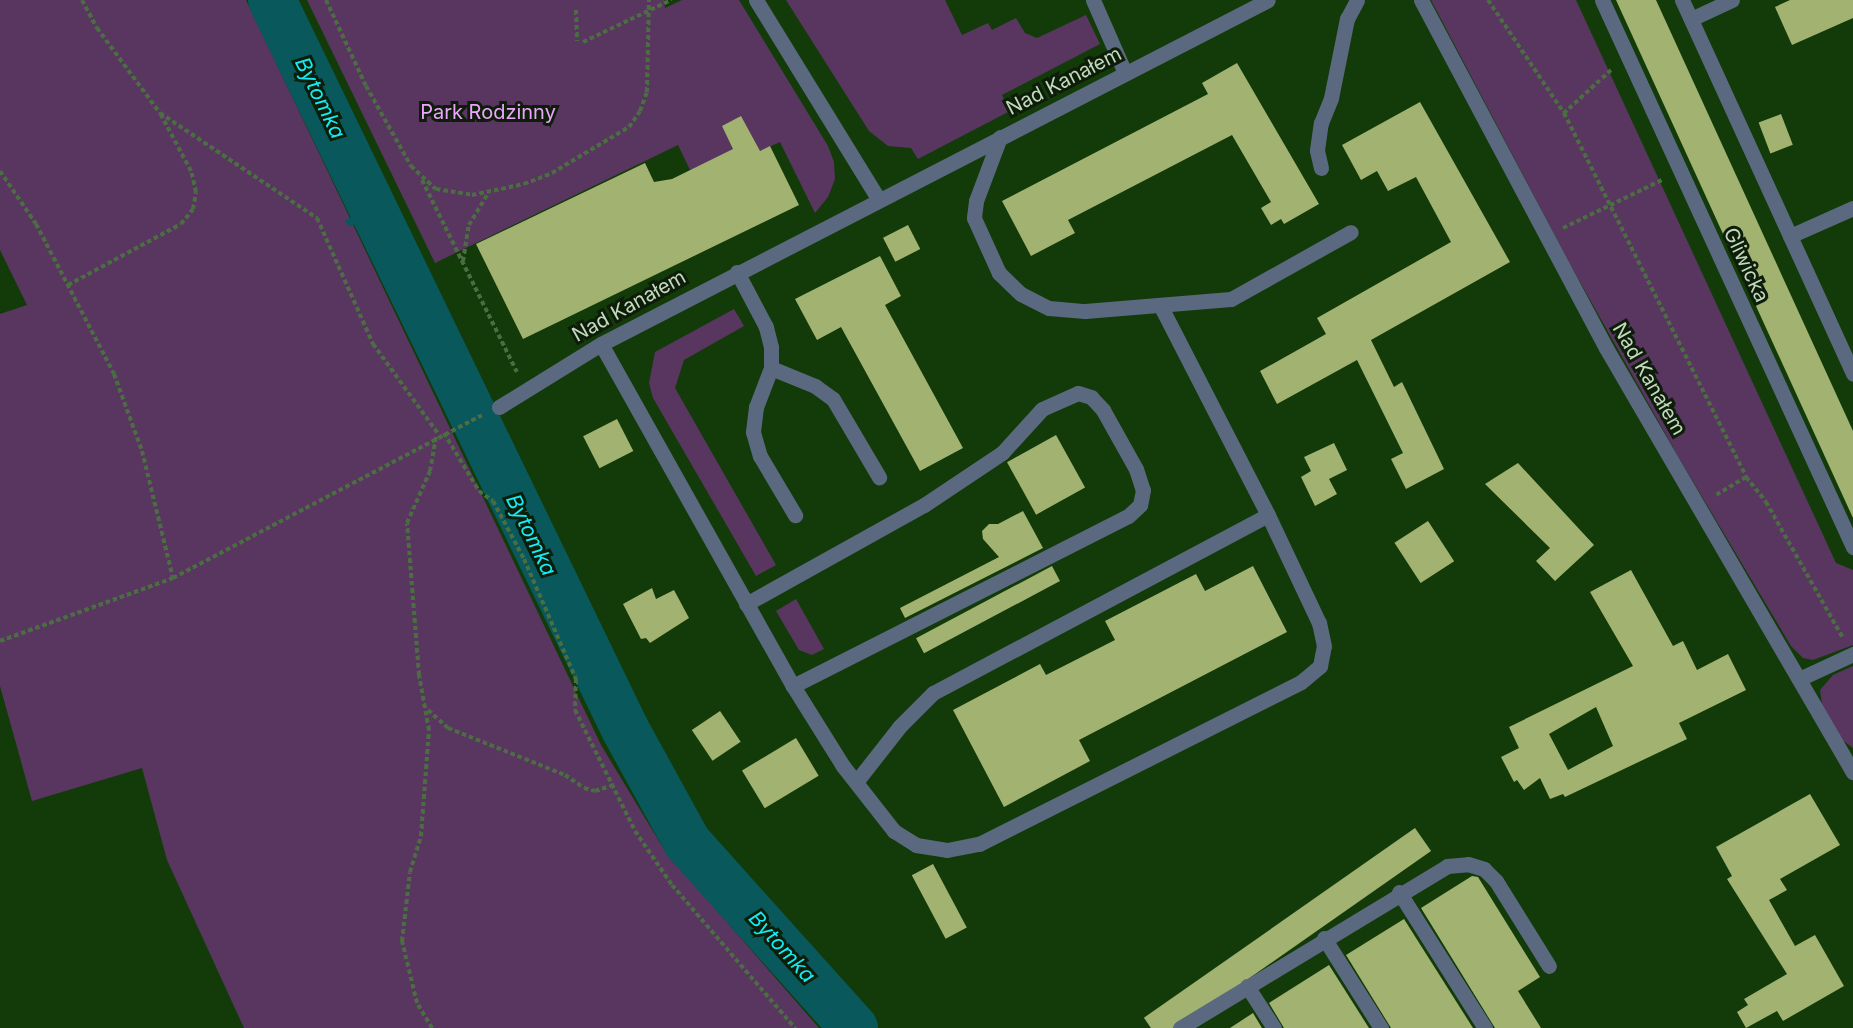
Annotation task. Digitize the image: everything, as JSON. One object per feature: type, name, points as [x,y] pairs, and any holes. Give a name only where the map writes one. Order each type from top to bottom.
[{"type":"street","points":[[756,0],[878,198]]},
{"type":"street","points":[[1093,0],[1125,73]]},
{"type":"street","name":"Nad Kanałem","points":[[499,407],[601,344],[737,272],[1268,0]]},
{"type":"street","points":[[1321,168],[1317,150],[1321,123],[1331,98],[1347,19],[1358,0]]},
{"type":"street","name":"Nad Kanałem","points":[[1421,0],[1546,236],[1698,506],[1853,772]]},
{"type":"street","name":"Gliwicka","points":[[1602,0],[1853,547]]},
{"type":"street","points":[[1682,0],[1853,374]]},
{"type":"street","points":[[1690,19],[1732,0]]},
{"type":"street","points":[[1000,137],[976,201],[974,218],[999,273],[1021,294],[1048,308],[1085,311],[1231,299],[1351,232]]},
{"type":"street","points":[[1790,236],[1853,207]]},
{"type":"street","points":[[737,272],[765,327],[771,368],[756,407],[753,432],[760,456],[795,515]]},
{"type":"street","points":[[601,344],[793,686],[856,782],[894,831],[916,845],[947,850],[979,844],[1301,682],[1320,666],[1324,646],[1319,623],[1268,515],[1160,305]]},
{"type":"street","points":[[771,368],[815,386],[832,399],[879,477]]},
{"type":"street","points":[[746,604],[898,520],[963,479],[1002,453],[1042,409],[1078,393],[1091,397],[1103,410],[1136,469],[1143,489],[1140,505],[1128,516],[793,686]]},
{"type":"street","points":[[856,782],[900,726],[933,693],[1268,515]]},
{"type":"street","points":[[1799,679],[1853,654]]},
{"type":"street","points":[[1180,1028],[1324,938],[1447,866],[1468,864],[1484,869],[1496,881],[1549,966]]},
{"type":"street","points":[[1400,892],[1485,1028]]},
{"type":"street","points":[[1324,938],[1381,1028]]},
{"type":"street","points":[[1247,986],[1274,1028]]},
{"type":"path","points":[[68,285],[182,224],[193,209],[196,192],[191,171],[160,113],[97,28],[82,0]]},
{"type":"path","points":[[326,0],[384,122],[422,179],[463,261],[485,314],[527,390]]},
{"type":"path","points":[[422,179],[452,194],[488,192],[552,173],[629,127],[640,111],[647,92],[649,0]]},
{"type":"path","points":[[583,42],[671,0]]},
{"type":"path","points":[[1488,0],[1564,113],[1746,477],[1766,502],[1853,654]]},
{"type":"path","points":[[576,10],[577,41]]},
{"type":"path","points":[[1564,113],[1627,56]]},
{"type":"path","points":[[160,113],[317,218],[373,344],[438,435],[430,471],[406,530],[419,675],[427,710],[429,758],[422,788],[421,836],[410,872],[402,941],[417,1003],[432,1028]]},
{"type":"path","points":[[0,171],[36,224],[114,374],[138,440],[174,578]]},
{"type":"path","points":[[1546,236],[1680,171]]},
{"type":"path","points":[[463,261],[470,225],[488,192]]},
{"type":"path","points":[[0,641],[174,578],[438,435],[499,407]]},
{"type":"path","points":[[446,432],[478,491],[493,501],[524,560],[576,679],[575,710],[635,831],[672,885],[795,1028]]},
{"type":"path","points":[[1698,506],[1746,477]]},
{"type":"path","points":[[427,710],[448,728],[565,775],[584,788],[595,791],[613,784]]},
{"type":"green space","points":[[0,0],[246,0],[601,745],[665,851],[819,1028],[244,1028],[167,860],[142,768],[32,801],[0,686],[0,314],[27,305],[0,250]]},
{"type":"green space","name":"Park Rodzinny","points":[[307,0],[664,0],[665,8],[682,0],[739,0],[828,146],[834,162],[835,179],[828,197],[815,213],[780,142],[746,157],[690,170],[678,145],[435,263]]},
{"type":"green space","points":[[786,0],[945,0],[962,35],[988,23],[992,30],[1016,18],[1025,33],[1037,38],[1086,15],[1100,44],[1002,95],[1010,111],[918,159],[911,148],[888,146],[869,131]]},
{"type":"green space","points":[[1431,0],[1576,0],[1836,563],[1853,570],[1853,645],[1813,660],[1803,658],[1791,646],[1679,458],[1570,264]]},
{"type":"green space","points":[[734,309],[744,326],[684,360],[675,388],[776,565],[756,576],[653,398],[649,383],[655,352]]},
{"type":"green space","points":[[796,599],[824,649],[812,655],[799,650],[776,611]]},
{"type":"green space","points":[[1853,666],[1853,748],[1841,739],[1822,705],[1820,690],[1833,675]]},
{"type":"building","points":[[1616,0],[1656,0],[1853,431],[1853,518]]},
{"type":"building","points":[[1790,0],[1853,0],[1853,18],[1792,45],[1775,7]]},
{"type":"building","points":[[1237,63],[1319,204],[1284,224],[1281,219],[1271,225],[1261,208],[1271,202],[1232,135],[1068,220],[1075,233],[1031,256],[1002,201],[1208,94],[1202,83]]},
{"type":"building","points":[[1420,102],[1510,262],[1371,340],[1394,387],[1402,382],[1444,469],[1406,489],[1391,459],[1403,453],[1357,360],[1277,404],[1260,371],[1326,334],[1317,318],[1451,242],[1416,177],[1388,191],[1377,171],[1361,180],[1342,145]]},
{"type":"building","points":[[1781,114],[1793,145],[1770,153],[1759,123]]},
{"type":"building","points":[[741,116],[760,151],[770,146],[799,205],[523,339],[476,244],[645,163],[654,182],[672,179],[733,149],[722,126]]},
{"type":"building","points":[[908,225],[920,249],[895,262],[883,238]]},
{"type":"building","points":[[880,256],[901,296],[885,305],[963,448],[920,471],[841,327],[817,340],[795,299]]},
{"type":"building","points":[[617,419],[633,451],[599,468],[583,436]]},
{"type":"building","points":[[1056,435],[1085,487],[1036,515],[1007,462]]},
{"type":"building","points":[[1334,443],[1347,470],[1329,479],[1337,494],[1315,506],[1301,477],[1311,471],[1304,457]]},
{"type":"building","points":[[1518,463],[1594,545],[1555,581],[1536,561],[1550,548],[1485,484]]},
{"type":"building","points":[[1023,511],[1043,548],[905,618],[900,608],[999,557],[983,539],[982,531],[989,524],[998,524]]},
{"type":"building","points":[[1428,521],[1454,561],[1421,583],[1394,543]]},
{"type":"building","points":[[1052,566],[1060,581],[924,653],[916,638]]},
{"type":"building","points":[[1253,566],[1287,632],[1079,740],[1090,761],[1004,807],[953,710],[1040,664],[1046,675],[1115,640],[1105,621],[1196,574],[1205,591]]},
{"type":"building","points":[[1631,570],[1673,646],[1683,641],[1697,670],[1728,654],[1746,690],[1679,723],[1687,739],[1565,797],[1563,794],[1550,799],[1540,778],[1524,790],[1517,780],[1514,782],[1501,757],[1519,748],[1509,727],[1633,666],[1590,592]],"holes":[[[1596,707],[1613,746],[1568,770],[1549,734]]]},
{"type":"building","points":[[652,588],[656,599],[674,590],[689,618],[650,643],[646,638],[641,639],[623,604]]},
{"type":"building","points":[[720,711],[741,742],[713,761],[692,730]]},
{"type":"building","points":[[796,738],[819,776],[765,808],[742,770]]},
{"type":"building","points":[[1810,794],[1840,845],[1780,879],[1787,890],[1769,900],[1795,946],[1815,935],[1844,986],[1783,1021],[1777,1011],[1746,1028],[1737,1012],[1748,1005],[1744,999],[1787,974],[1727,879],[1732,876],[1716,847]]},
{"type":"building","points":[[1415,828],[1431,851],[1178,1028],[1151,1028],[1144,1018]]},
{"type":"building","points":[[933,864],[967,928],[946,939],[912,875]]},
{"type":"building","points":[[1472,876],[1478,877],[1540,977],[1518,991],[1541,1028],[1495,1028],[1421,908]]},
{"type":"building","points":[[1404,919],[1473,1028],[1391,1028],[1346,955]]},
{"type":"building","points":[[1329,965],[1369,1028],[1284,1028],[1269,1003]]},
{"type":"building","points":[[1253,1013],[1262,1028],[1230,1028]]},
{"type":"waterway","name":"Bytomka","points":[[272,0],[625,729],[687,842],[854,1028]]},
{"type":"waterway","points":[[350,222],[375,212]]}]
